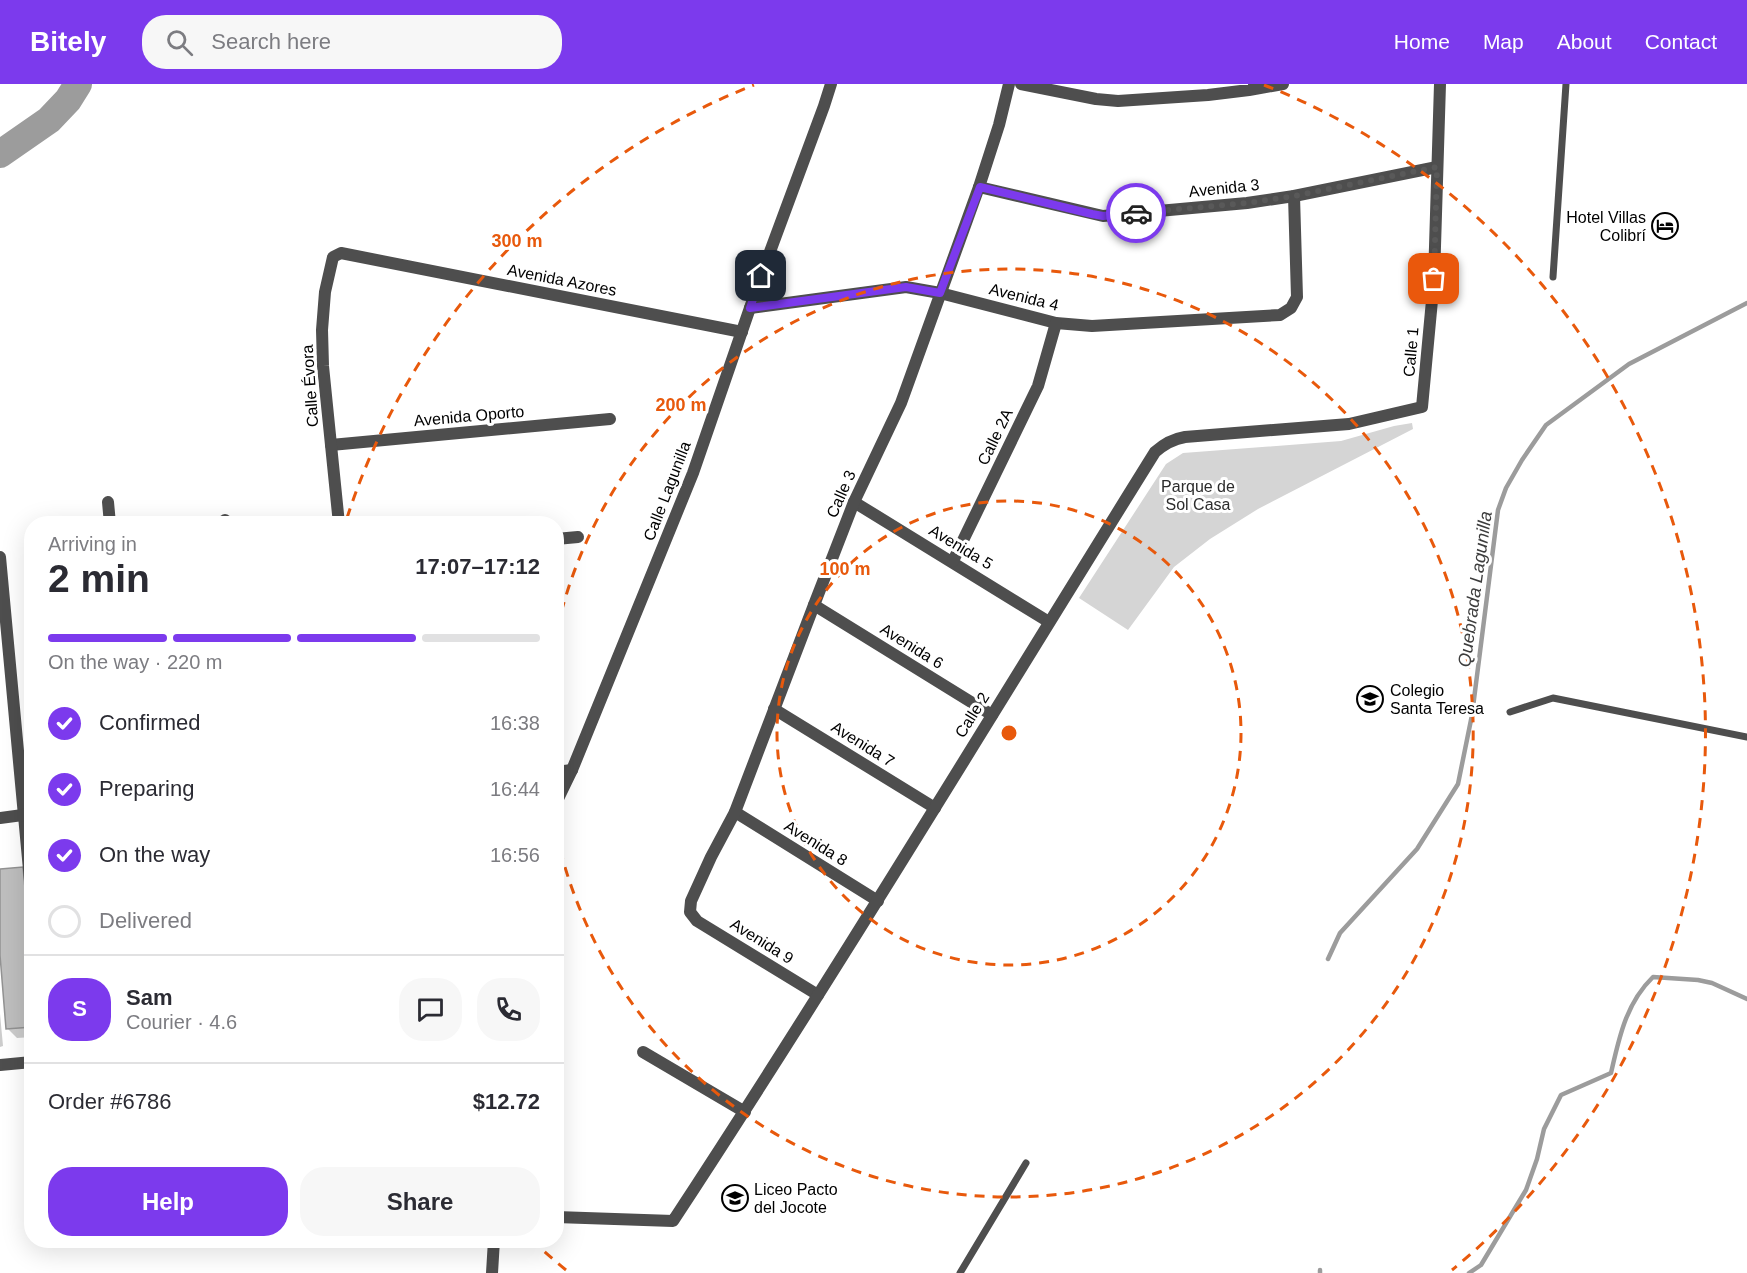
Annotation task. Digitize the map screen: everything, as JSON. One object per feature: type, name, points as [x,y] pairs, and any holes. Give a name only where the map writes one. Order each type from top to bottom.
[{"type":"street","name":"Calle Lagunilla","points":[[564,786],[693,473],[831,84]]},
{"type":"street","name":"Calle 3","points":[[690,912],[691,902],[711,857],[735,812],[855,502],[901,403],[980,187],[1009,84]]},
{"type":"street","points":[[1021,84],[1096,99],[1118,101],[1218,94],[1283,84]]},
{"type":"street","name":"Calle 1","points":[[1155,453],[1163,445],[1185,436],[1349,424],[1422,406],[1434,279],[1440,84]]},
{"type":"street","name":"Avenida 3","points":[[980,187],[1103,216],[1247,203],[1294,196],[1437,167]]},
{"type":"street","name":"Avenida 4","points":[[750,308],[906,287],[940,293],[1056,323],[1092,326],[1280,315],[1291,308],[1296,297],[1294,196]]},
{"type":"street","name":"Avenida Azores","points":[[341,252],[742,332]]},
{"type":"street","name":"Calle Évora","points":[[338,516],[323,366],[322,330],[325,292],[333,257],[341,252]]},
{"type":"street","name":"Calle 2A","points":[[953,561],[1038,386],[1056,323]]},
{"type":"street","name":"Avenida Oporto","points":[[331,445],[610,419]]},
{"type":"street","name":"Calle 2","points":[[818,995],[1155,453]]},
{"type":"street","points":[[108,502],[109,516]]},
{"type":"street","name":"Avenida 5","points":[[855,502],[1049,622]]},
{"type":"street","points":[[564,538],[578,537]]},
{"type":"street","points":[[0,557],[24,786]]},
{"type":"street","name":"Avenida 6","points":[[814,605],[992,715]]},
{"type":"street","name":"Avenida 7","points":[[774,709],[935,807]]},
{"type":"street","points":[[564,771],[572,770]]},
{"type":"street","name":"Avenida 8","points":[[735,812],[878,901]]},
{"type":"street","points":[[0,818],[24,815]]},
{"type":"street","name":"Avenida 9","points":[[690,912],[697,921],[818,995]]},
{"type":"street","points":[[564,1216],[673,1221],[818,995]]},
{"type":"street","points":[[643,1052],[745,1112]]},
{"type":"street","points":[[0,1065],[24,1063]]},
{"type":"street","points":[[492,1273],[494,1248]]},
{"type":"lane","points":[[1553,277],[1566,84]]},
{"type":"lane","points":[[1510,712],[1553,698],[1747,737]]},
{"type":"lane","points":[[960,1273],[1026,1163]]},
{"type":"green space","name":"Parque de Sol Casa","points":[[1412,423],[1413,429],[1258,509],[1210,539],[1174,567],[1128,630],[1079,598],[1166,464],[1183,453],[1341,441]]},
{"type":"building","points":[[23,867],[24,1028],[6,1029],[0,955],[0,869]]},
{"type":"waterway","points":[[0,154],[49,120],[68,100],[78,84]]},
{"type":"waterway","name":"Quebrada Lagunilla","points":[[1328,959],[1340,933],[1417,849],[1458,784],[1472,715],[1498,510],[1506,488],[1522,460],[1546,425],[1629,364],[1747,303]]},
{"type":"waterway","points":[[1469,1273],[1481,1265],[1526,1190],[1544,1129],[1561,1095],[1611,1073],[1630,1010],[1636,998],[1653,977],[1712,983],[1747,999]]},
{"type":"way so far","points":[[1136,213],[1247,203],[1294,196],[1437,167],[1434,279]]},
{"type":"place","name":"Hotel Villas Colibrí","points":[[1665,226]]},
{"type":"place","name":"Colegio Santa Teresa","points":[[1370,699]]},
{"type":"place","name":"Liceo Pacto del Jocote","points":[[735,1198]]},
{"type":"route","points":[[761,276],[750,308],[906,287],[940,293],[980,187],[1103,216],[1136,213]]}]
